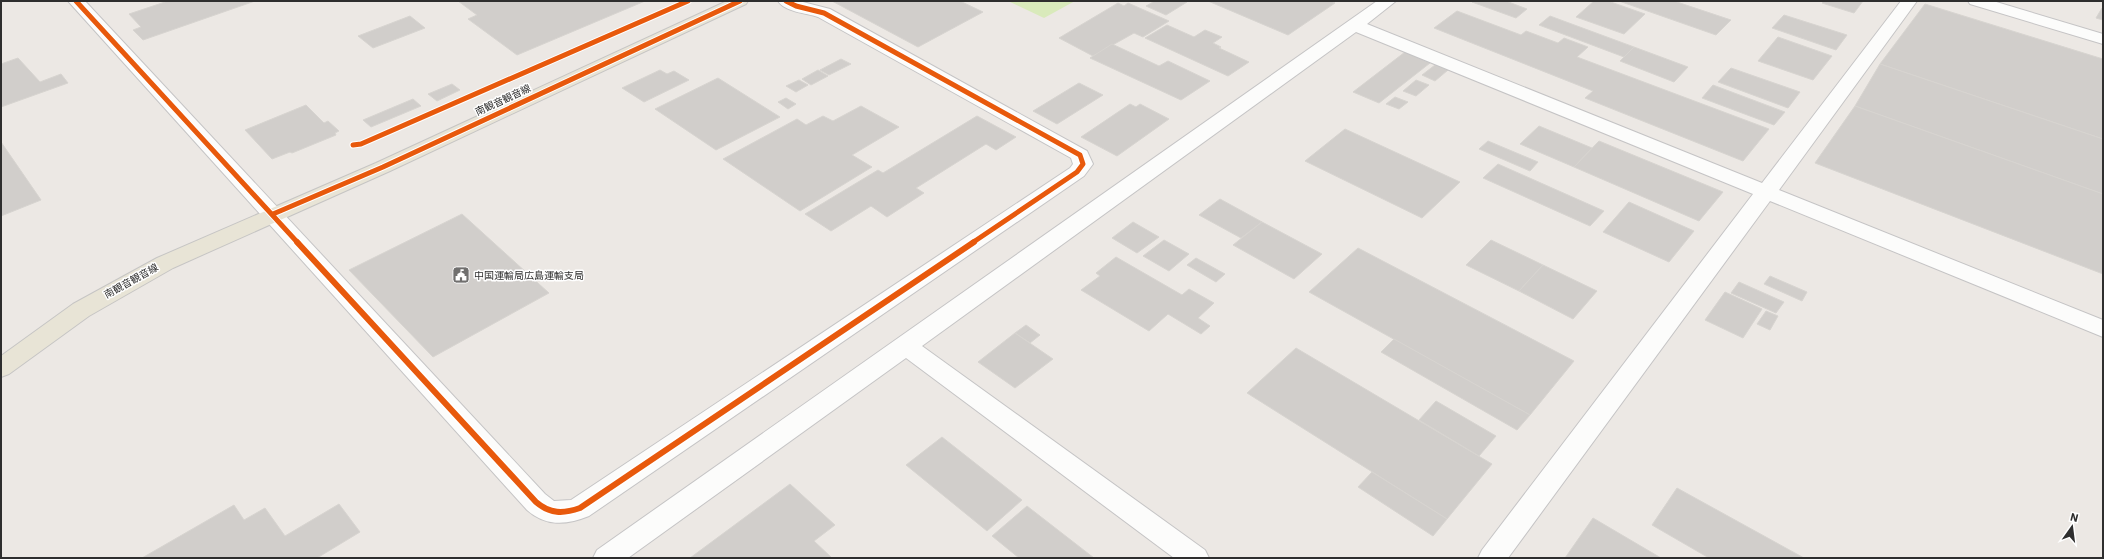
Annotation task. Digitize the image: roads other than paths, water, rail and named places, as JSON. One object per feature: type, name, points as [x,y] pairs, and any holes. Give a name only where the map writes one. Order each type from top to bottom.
[{"type":"main road","name":"南観音観音線","points":[[273,214],[303,196],[380,161],[710,1]]},
{"type":"main road","name":"南観音観音線","points":[[1,368],[58,325],[134,279],[273,214],[377,170],[740,1]]},
{"type":"street","points":[[76,1],[536,502],[549,512],[572,512],[580,508],[1070,176],[1083,164],[1080,155],[824,13],[796,6],[786,1]]},
{"type":"street","points":[[607,558],[1388,1]]},
{"type":"street","points":[[1492,558],[1909,1]]},
{"type":"street","points":[[1976,1],[2103,39]]},
{"type":"street","points":[[1356,24],[2103,328]]},
{"type":"street","points":[[905,345],[1194,558]]},
{"type":"place","name":"中国運輸局広島運輸支局","points":[[461,275]]}]
